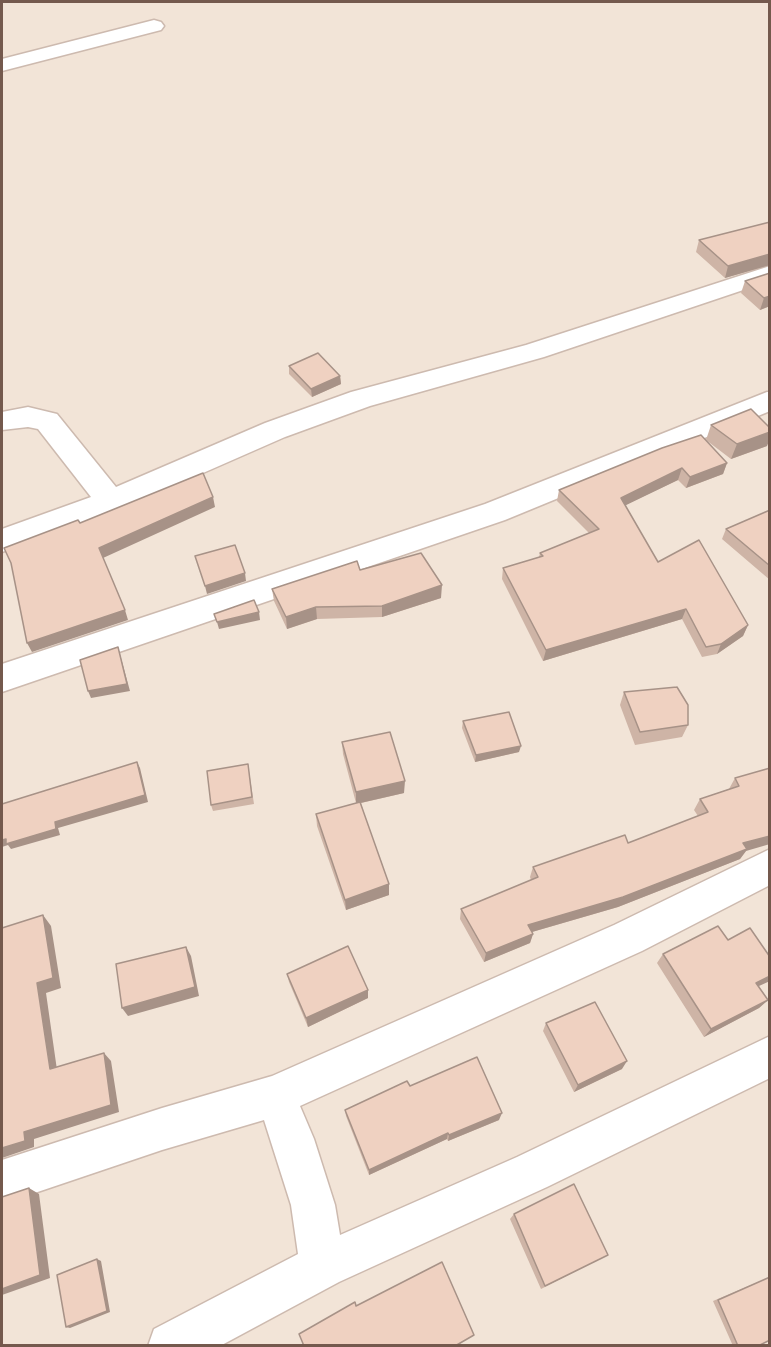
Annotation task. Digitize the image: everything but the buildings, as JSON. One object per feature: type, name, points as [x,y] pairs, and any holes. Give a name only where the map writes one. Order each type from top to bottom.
[{"type":"street","points":[[2,65],[154,26]]},
{"type":"street","points":[[2,541],[111,501],[275,430],[361,399],[535,351],[770,273]]},
{"type":"street","points":[[2,678],[495,512],[767,401]]},
{"type":"street","points":[[2,421],[28,417],[47,421],[111,501]]},
{"type":"street","points":[[2,1182],[162,1129],[275,1096],[628,938],[770,866]]},
{"type":"street","points":[[171,1346],[323,1266],[532,1172],[770,1056]]},
{"type":"street","points":[[275,1096],[293,1139],[313,1205],[323,1266]]},
{"type":"shaded area","points":[[2,2],[769,2],[769,1345],[2,1345]]}]
